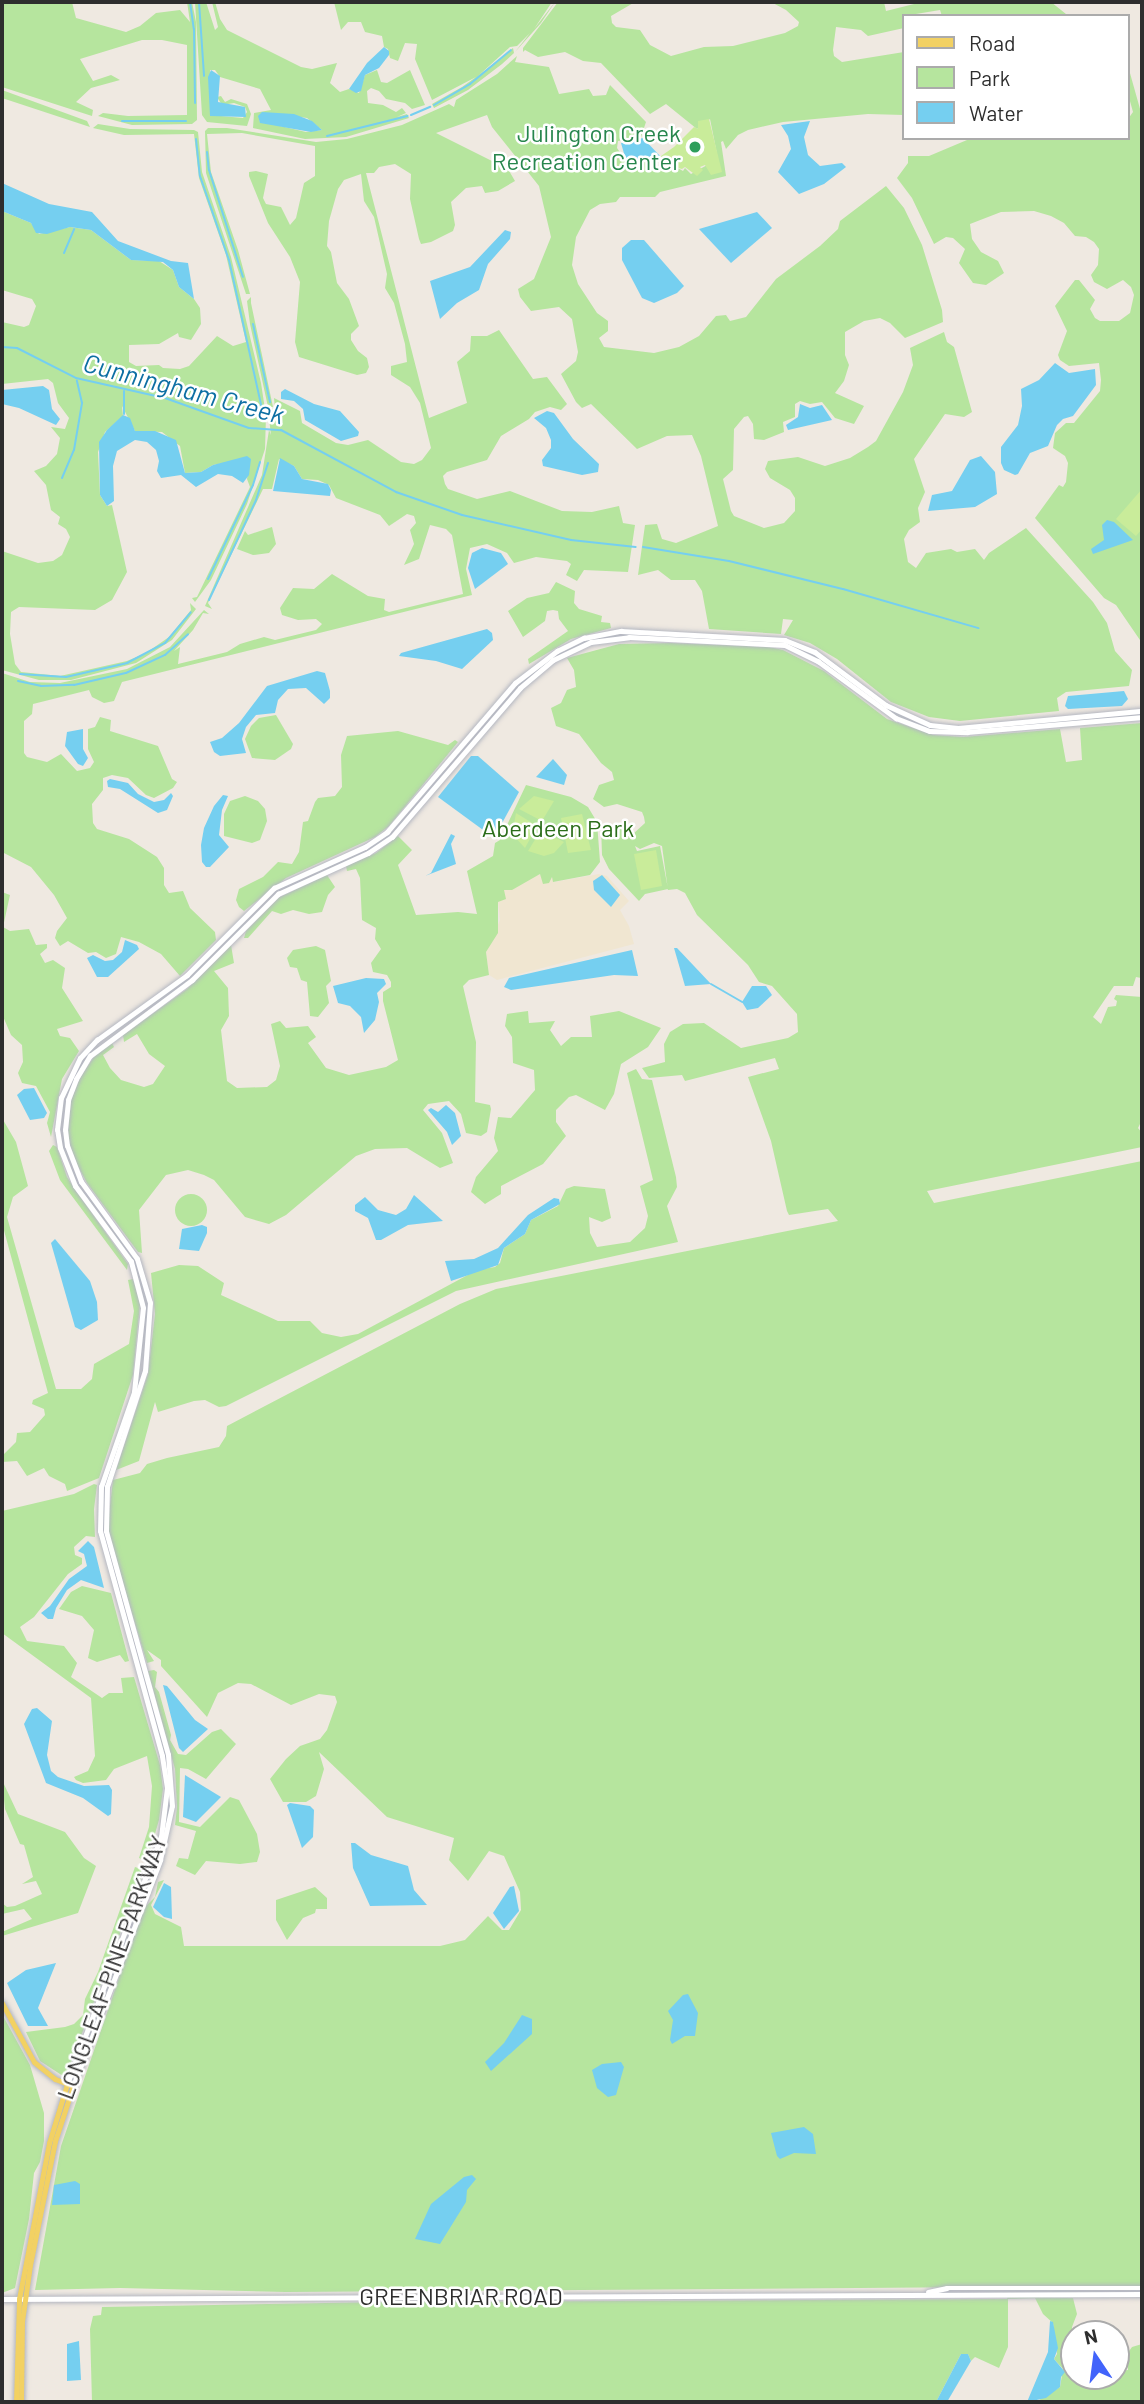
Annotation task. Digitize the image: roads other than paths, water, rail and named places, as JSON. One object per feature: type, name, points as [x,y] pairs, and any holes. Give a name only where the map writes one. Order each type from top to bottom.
[{"type":"main road","name":"LONGLEAF PINE PARKWAY","points":[[19,2402],[22,2299],[43,2168],[70,2085],[150,1870],[161,1837],[166,1802],[162,1755],[98,1514],[100,1487],[134,1392],[143,1301],[131,1262],[75,1186],[63,1160],[58,1118],[69,1076],[92,1045],[187,975],[274,888],[365,847],[387,832],[499,699],[557,650],[584,638],[621,631],[761,636],[824,658],[886,705],[930,725],[958,728],[1142,711]]},
{"type":"main road","name":"LONGLEAF PINE PARKWAY","points":[[107,1549],[105,1500],[111,1471],[142,1385],[150,1303],[137,1259],[81,1182],[70,1157],[65,1118],[76,1079],[102,1045],[192,980],[278,894],[368,853],[392,837],[505,704],[533,677],[575,648],[615,638],[769,642],[794,646],[896,718],[930,731],[967,732],[1142,717]]},
{"type":"main road","points":[[533,677],[535,670],[557,650]]},
{"type":"main road","points":[[2,2003],[34,2062],[55,2079],[70,2085]]},
{"type":"main road","name":"GREENBRIAR ROAD","points":[[920,2293],[947,2288],[1142,2288]]},
{"type":"main road","name":"GREENBRIAR ROAD","points":[[2,2299],[1142,2294]]},
{"type":"water","points":[[384,47],[389,51],[389,55],[379,68],[365,75],[361,91],[356,93],[349,89],[367,63]]},
{"type":"water","points":[[211,70],[220,76],[218,102],[245,107],[246,117],[210,116],[208,77]]},
{"type":"water","points":[[262,112],[294,114],[312,121],[322,130],[311,132],[260,123],[258,116]]},
{"type":"water","points":[[810,121],[804,137],[808,155],[820,166],[842,163],[846,167],[824,184],[799,194],[778,172],[791,149],[788,136],[781,125]]},
{"type":"water","points":[[643,138],[660,156],[658,161],[652,163],[645,159],[634,164],[625,157],[621,143]]},
{"type":"water","points":[[2,183],[49,204],[92,212],[118,241],[171,261],[188,263],[194,299],[179,287],[173,270],[163,262],[131,260],[91,230],[70,227],[47,234],[36,233],[31,223],[2,211]]},
{"type":"water","points":[[757,212],[772,228],[731,263],[699,229]]},
{"type":"water","points":[[505,230],[511,232],[510,239],[488,264],[479,290],[457,303],[440,319],[430,281],[470,267]]},
{"type":"water","points":[[631,240],[644,240],[684,286],[677,293],[654,303],[642,298],[622,260],[622,248]]},
{"type":"water","points":[[1055,363],[1069,373],[1095,369],[1096,385],[1073,416],[1063,419],[1057,425],[1048,446],[1030,453],[1015,475],[1004,470],[1001,447],[1018,425],[1022,406],[1021,389],[1039,380]]},
{"type":"water","points":[[43,386],[49,390],[52,409],[60,419],[56,425],[19,408],[2,404],[2,390]]},
{"type":"water","points":[[285,389],[314,404],[340,411],[359,432],[358,436],[341,441],[305,420],[303,409],[294,401],[281,399],[281,392]]},
{"type":"water","points":[[800,404],[810,408],[822,405],[832,420],[788,430],[786,425],[798,417]]},
{"type":"water","points":[[547,411],[554,413],[573,439],[599,464],[598,472],[582,475],[543,466],[542,460],[551,448],[551,440],[546,428],[534,418]]},
{"type":"water","points":[[123,415],[130,418],[135,431],[155,431],[176,440],[185,473],[201,472],[213,465],[247,456],[251,459],[249,475],[243,483],[232,476],[218,474],[196,487],[181,475],[161,478],[157,471],[159,461],[156,450],[147,442],[135,440],[117,451],[113,466],[114,501],[107,506],[100,495],[99,442]]},
{"type":"water","points":[[981,456],[995,472],[997,494],[975,507],[928,511],[932,495],[952,491],[970,460]]},
{"type":"water","points":[[280,458],[294,466],[302,479],[328,484],[330,496],[273,491]]},
{"type":"water","points":[[1107,520],[1114,522],[1133,540],[1093,554],[1091,549],[1104,540],[1102,525]]},
{"type":"water","points":[[482,548],[501,553],[508,564],[475,589],[468,568],[472,553]]},
{"type":"water","points":[[487,629],[492,633],[493,640],[462,669],[436,661],[399,656],[401,653]]},
{"type":"water","points":[[317,671],[325,673],[330,691],[330,698],[324,704],[306,688],[288,689],[278,700],[275,713],[256,715],[246,727],[242,739],[246,753],[220,756],[214,752],[210,742],[222,738],[239,723],[267,686]]},
{"type":"water","points":[[1124,691],[1128,699],[1122,706],[1068,709],[1065,706],[1068,696]]},
{"type":"water","points":[[83,729],[83,749],[88,758],[83,766],[78,764],[65,746],[67,732]]},
{"type":"water","points":[[471,756],[478,756],[519,792],[494,838],[438,797]]},
{"type":"water","points":[[553,759],[567,775],[564,785],[536,777]]},
{"type":"water","points":[[110,779],[128,783],[138,794],[154,802],[164,800],[171,793],[173,796],[167,810],[158,813],[120,789],[108,787],[107,781]]},
{"type":"water","points":[[223,795],[228,796],[222,810],[219,835],[229,847],[210,867],[206,867],[202,862],[201,845],[204,828],[214,806]]},
{"type":"water","points":[[451,834],[455,836],[451,844],[456,864],[425,876],[431,873]]},
{"type":"water","points":[[602,875],[620,895],[611,907],[594,890],[593,881]]},
{"type":"water","points":[[125,940],[137,945],[139,949],[108,977],[97,977],[87,958],[93,955],[105,961],[113,960],[122,952]]},
{"type":"water","points":[[674,948],[677,948],[711,984],[685,986]]},
{"type":"water","points":[[632,950],[638,976],[614,975],[511,990],[504,987],[509,978]]},
{"type":"water","points":[[366,978],[384,979],[386,984],[377,993],[379,1002],[375,1020],[364,1033],[361,1017],[350,1006],[338,1003],[333,986]]},
{"type":"water","points":[[752,986],[766,986],[772,995],[758,1008],[747,1010],[742,1002]]},
{"type":"water","points":[[34,1088],[47,1113],[44,1118],[30,1120],[17,1095],[24,1089]]},
{"type":"water","points":[[446,1105],[455,1113],[461,1136],[452,1145],[447,1132],[428,1110],[431,1108],[438,1112]]},
{"type":"water","points":[[414,1195],[443,1221],[408,1225],[381,1240],[376,1240],[368,1218],[355,1211],[355,1205],[365,1197],[378,1210],[396,1215],[406,1209]]},
{"type":"water","points":[[554,1198],[559,1199],[560,1204],[531,1220],[525,1234],[504,1248],[498,1265],[451,1281],[445,1261],[474,1259],[498,1248],[528,1215]]},
{"type":"water","points":[[202,1225],[207,1227],[207,1233],[199,1251],[179,1249],[182,1229]]},
{"type":"water","points":[[55,1239],[90,1281],[97,1302],[98,1320],[81,1330],[75,1327],[51,1243]]},
{"type":"water","points":[[88,1541],[94,1547],[104,1588],[81,1580],[67,1590],[53,1619],[48,1619],[41,1613],[50,1606],[69,1579],[87,1566],[84,1554],[78,1551]]},
{"type":"water","points":[[163,1685],[167,1686],[195,1720],[208,1729],[183,1752],[179,1748]]},
{"type":"water","points":[[37,1708],[52,1721],[47,1755],[51,1771],[58,1777],[84,1786],[109,1785],[112,1790],[111,1814],[108,1816],[83,1798],[46,1783],[24,1724],[32,1709]]},
{"type":"water","points":[[185,1775],[221,1797],[196,1822],[183,1817]]},
{"type":"water","points":[[290,1803],[310,1806],[314,1810],[313,1837],[302,1848],[287,1805]]},
{"type":"water","points":[[351,1843],[371,1855],[408,1866],[414,1890],[427,1905],[370,1906],[353,1868]]},
{"type":"water","points":[[164,1883],[171,1887],[172,1919],[164,1917],[153,1907]]},
{"type":"water","points":[[514,1886],[519,1911],[504,1929],[493,1913],[510,1887]]},
{"type":"water","points":[[56,1963],[38,2008],[48,2026],[28,2026],[7,1983],[26,1970]]},
{"type":"water","points":[[688,1994],[698,2013],[695,2036],[685,2036],[672,2044],[670,2040],[673,2020],[668,2011],[683,1995]]},
{"type":"water","points":[[522,2015],[532,2019],[532,2034],[491,2071],[485,2062],[504,2043]]},
{"type":"water","points":[[621,2062],[624,2067],[616,2095],[608,2097],[597,2088],[592,2070],[602,2064]]},
{"type":"water","points":[[804,2127],[813,2134],[816,2154],[794,2153],[780,2159],[771,2133]]},
{"type":"water","points":[[472,2175],[476,2179],[467,2190],[466,2202],[440,2244],[415,2239],[431,2204],[464,2177]]},
{"type":"water","points":[[75,2181],[80,2184],[80,2204],[52,2205],[54,2185]]},
{"type":"water","points":[[1050,2321],[1053,2322],[1058,2348],[1054,2359],[1060,2366],[1060,2387],[1046,2398],[1027,2402],[1048,2352]]},
{"type":"water","points":[[79,2341],[81,2380],[67,2381],[67,2344]]},
{"type":"water","points":[[961,2354],[968,2354],[971,2361],[947,2402],[936,2402]]},
{"type":"waterway","points":[[190,2],[194,29],[195,103]]},
{"type":"waterway","points":[[199,2],[204,76]]},
{"type":"waterway","points":[[434,105],[470,84],[511,50]]},
{"type":"waterway","points":[[411,115],[430,107]]},
{"type":"waterway","points":[[327,136],[408,116]]},
{"type":"waterway","points":[[122,121],[186,121]]},
{"type":"waterway","points":[[196,139],[200,176],[229,260],[262,409]]},
{"type":"waterway","points":[[207,152],[209,170],[243,277]]},
{"type":"waterway","points":[[64,253],[74,229]]},
{"type":"waterway","points":[[253,324],[270,402]]},
{"type":"waterway","name":"Cunningham Creek","points":[[2,347],[17,348],[76,378],[165,398],[249,428],[281,430],[396,492],[462,515],[571,540],[636,547]]},
{"type":"waterway","points":[[62,478],[74,450],[82,403],[77,381]]},
{"type":"waterway","points":[[124,391],[124,414]]},
{"type":"waterway","points":[[208,579],[253,485],[260,462]]},
{"type":"waterway","points":[[209,600],[256,500],[268,463]]},
{"type":"waterway","points":[[643,547],[729,561],[843,589],[978,628]]},
{"type":"waterway","points":[[20,674],[66,677],[127,663],[165,643],[191,612]]},
{"type":"waterway","points":[[18,681],[41,686],[74,685],[126,673],[165,655],[188,634]]},
{"type":"waterway","points":[[711,984],[742,1002]]},
{"type":"place","name":"Julington Creek Recreation Center","points":[[695,147]]},
{"type":"park label","name":"Aberdeen Park","points":[[558,828]]}]
